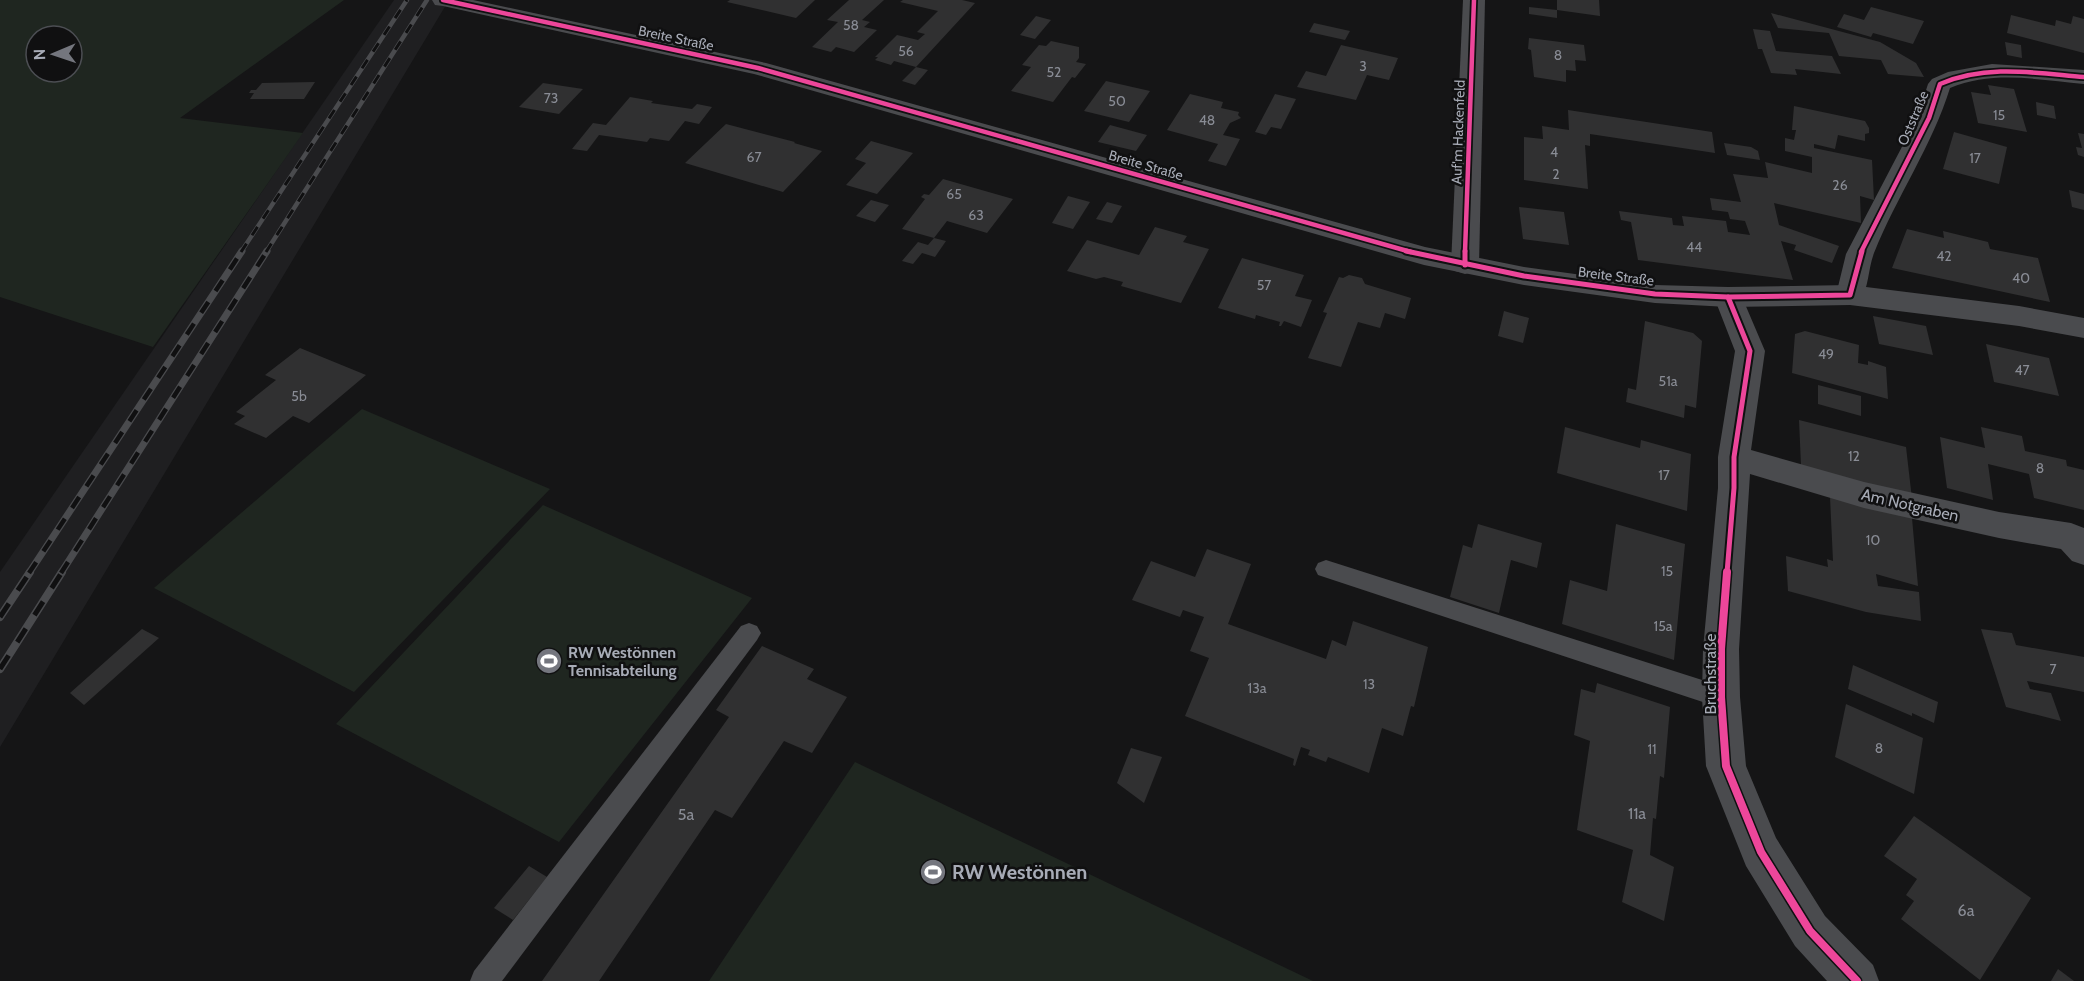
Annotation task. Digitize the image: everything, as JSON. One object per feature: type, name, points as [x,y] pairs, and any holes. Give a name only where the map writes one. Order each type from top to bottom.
[{"type":"street","name":"Breite Straße","points":[[443,0],[758,68],[1412,253],[1465,265],[1524,276],[1656,294],[1728,297],[1850,295],[2019,316],[2084,328]]},
{"type":"street","name":"Auf'm Hackenfeld","points":[[1465,265],[1474,0]]},
{"type":"street","name":"Oststraße","points":[[1850,295],[1860,254],[1929,118],[1940,84],[1957,75],[1976,71],[2084,77]]},
{"type":"street","name":"Bruchstraße","points":[[1728,297],[1750,351],[1734,457],[1734,488],[1721,649],[1721,697],[1726,766],[1761,852],[1810,931],[1857,981]]},
{"type":"street","name":"Am Notgraben","points":[[1734,457],[1864,495],[2000,525],[2071,537],[2084,551]]},
{"type":"lane","name":"Bruchstraße","points":[[1326,569],[1721,697]]},
{"type":"lane","points":[[483,981],[749,633]]},
{"type":"shaded area","points":[[0,0],[344,0],[180,118],[303,133],[153,347],[0,297]]},
{"type":"shaded area","points":[[394,0],[449,0],[0,747],[0,572]]},
{"type":"shaded area","points":[[362,409],[550,489],[354,692],[154,588]]},
{"type":"shaded area","name":"RW Westönnen Tennisabteilung","points":[[543,505],[752,598],[559,842],[336,724]]},
{"type":"shaded area","name":"RW Westönnen","points":[[855,762],[1313,981],[709,981]]},
{"type":"building","points":[[730,0],[815,0],[796,18],[727,2]]},
{"type":"building","points":[[849,0],[884,0],[862,20],[870,22],[864,27],[877,30],[854,52],[836,47],[831,52],[812,47],[838,22],[827,20]]},
{"type":"building","points":[[903,0],[962,0],[975,3],[916,67],[894,61],[891,65],[875,60],[878,57],[875,57],[897,35],[918,40],[925,34],[917,32],[938,11],[900,2]]},
{"type":"building","points":[[1557,0],[1599,0],[1600,16],[1557,10]]},
{"type":"building","points":[[1529,7],[1557,10],[1557,18],[1529,14]]},
{"type":"building","points":[[1871,7],[1924,21],[1913,44],[1873,33],[1871,37],[1837,27],[1844,14],[1864,20]]},
{"type":"building","points":[[1771,13],[1880,42],[1916,63],[1924,77],[1888,74],[1881,60],[1839,56],[1829,33],[1778,28]]},
{"type":"building","points":[[2011,15],[2055,26],[2056,20],[2071,24],[2073,16],[2084,19],[2084,53],[2007,33]]},
{"type":"building","points":[[1036,16],[1051,20],[1035,39],[1020,35]]},
{"type":"building","points":[[1314,23],[1350,31],[1345,40],[1309,32]]},
{"type":"building","points":[[1753,29],[1770,31],[1776,51],[1832,56],[1841,74],[1795,69],[1797,75],[1771,73],[1762,49],[1758,49]]},
{"type":"building","points":[[1529,38],[1584,45],[1586,61],[1575,60],[1576,71],[1566,70],[1566,82],[1534,77],[1531,50],[1528,49]]},
{"type":"building","points":[[1051,41],[1079,47],[1079,58],[1076,62],[1086,64],[1075,78],[1072,77],[1053,102],[1011,91],[1031,67],[1022,65],[1039,45],[1046,46]]},
{"type":"building","points":[[2005,42],[2021,45],[2022,58],[2007,55]]},
{"type":"building","points":[[1341,45],[1398,58],[1389,80],[1367,75],[1356,100],[1297,87],[1306,71],[1326,76]]},
{"type":"building","points":[[916,67],[928,70],[915,85],[902,81]]},
{"type":"building","points":[[1106,81],[1150,91],[1129,122],[1084,111]]},
{"type":"building","points":[[315,82],[304,99],[250,99],[254,93],[249,93],[251,90],[256,90],[262,83]]},
{"type":"building","points":[[543,83],[583,89],[559,114],[519,107]]},
{"type":"building","points":[[1988,85],[2014,89],[2027,132],[1978,123],[1971,92],[1991,95]]},
{"type":"building","points":[[1190,94],[1223,102],[1221,108],[1239,112],[1238,115],[1241,118],[1230,123],[1223,135],[1240,139],[1226,166],[1208,161],[1218,144],[1167,130]]},
{"type":"building","points":[[1275,94],[1296,99],[1281,129],[1271,127],[1266,135],[1255,132]]},
{"type":"building","points":[[630,97],[653,101],[651,103],[692,109],[697,104],[712,107],[699,124],[685,121],[669,141],[650,138],[647,142],[599,135],[587,151],[572,149],[593,123],[606,125]]},
{"type":"building","points":[[2036,102],[2054,106],[2056,119],[2037,115]]},
{"type":"building","points":[[1794,106],[1865,121],[1869,128],[1869,133],[1865,134],[1865,141],[1838,135],[1835,149],[1814,144],[1814,148],[1872,160],[1874,200],[1860,196],[1861,223],[1774,203],[1779,225],[1839,246],[1832,263],[1794,250],[1796,245],[1781,241],[1793,280],[1638,260],[1631,222],[1621,220],[1619,211],[1672,218],[1673,225],[1684,226],[1682,216],[1726,221],[1728,232],[1750,235],[1745,221],[1730,219],[1728,212],[1712,210],[1710,198],[1741,202],[1733,174],[1768,178],[1765,162],[1812,173],[1812,157],[1785,151],[1785,138],[1794,140],[1796,130],[1792,130]]},
{"type":"building","points":[[1568,110],[1712,132],[1715,153],[1590,134],[1590,146],[1585,145],[1588,189],[1524,180],[1524,137],[1543,139],[1542,126],[1569,130]]},
{"type":"building","points":[[726,124],[822,151],[783,192],[685,163]]},
{"type":"building","points":[[1110,125],[1147,135],[1136,151],[1098,142]]},
{"type":"building","points":[[1954,132],[2007,147],[1999,184],[1943,169]]},
{"type":"building","points":[[2078,133],[2084,134],[2084,157],[2078,155],[2076,147],[2082,148]]},
{"type":"building","points":[[871,141],[913,153],[877,194],[846,185],[866,163],[855,159]]},
{"type":"building","points":[[1724,143],[1751,147],[1758,151],[1760,160],[1727,155]]},
{"type":"building","points":[[943,179],[1013,199],[987,233],[947,221],[934,238],[902,229],[925,199],[921,197],[924,194],[929,195]]},
{"type":"building","points":[[2069,190],[2084,194],[2084,210],[2072,207]]},
{"type":"building","points":[[1068,196],[1090,202],[1073,229],[1052,223]]},
{"type":"building","points":[[871,200],[889,205],[875,222],[856,216]]},
{"type":"building","points":[[1107,202],[1122,206],[1112,223],[1096,219]]},
{"type":"building","points":[[1519,207],[1564,212],[1569,245],[1523,239]]},
{"type":"building","points":[[1155,227],[1187,236],[1183,242],[1209,249],[1181,303],[1121,286],[1123,282],[1104,277],[1096,279],[1067,271],[1087,240],[1139,255]]},
{"type":"building","points":[[1907,229],[1944,238],[1943,231],[1988,242],[1990,249],[2038,258],[2050,302],[1892,268]]},
{"type":"building","points":[[934,238],[946,241],[935,257],[922,253],[913,264],[902,261],[918,242],[928,245]]},
{"type":"building","points":[[1242,258],[1304,275],[1295,296],[1312,300],[1301,327],[1284,321],[1279,326],[1280,322],[1256,315],[1255,319],[1218,308]]},
{"type":"building","points":[[1349,275],[1362,278],[1365,284],[1411,298],[1405,319],[1385,313],[1380,328],[1358,322],[1341,367],[1308,358],[1327,313],[1323,312],[1339,277]]},
{"type":"building","points":[[1504,311],[1529,318],[1523,343],[1498,336]]},
{"type":"building","points":[[1873,316],[1926,326],[1933,355],[1879,344]]},
{"type":"building","points":[[1645,321],[1693,333],[1702,341],[1696,408],[1685,405],[1684,418],[1626,402],[1628,388],[1636,390]]},
{"type":"building","points":[[1805,331],[1859,345],[1858,363],[1868,365],[1868,361],[1886,367],[1888,399],[1792,373],[1795,334]]},
{"type":"building","points":[[1986,344],[2049,358],[2059,396],[1994,382]]},
{"type":"building","points":[[300,348],[366,375],[309,423],[293,416],[266,438],[234,424],[245,416],[236,412],[276,380],[265,375]]},
{"type":"building","points":[[1818,385],[1861,396],[1861,416],[1818,404]]},
{"type":"building","points":[[1799,420],[1906,447],[1912,499],[1801,465]]},
{"type":"building","points":[[1565,427],[1640,448],[1641,440],[1691,454],[1687,511],[1557,473]]},
{"type":"building","points":[[1981,427],[2022,436],[2025,451],[2066,460],[2067,466],[2084,470],[2084,510],[2034,498],[2029,474],[1988,464],[1993,500],[1947,488],[1940,437],[1985,448]]},
{"type":"building","points":[[1830,497],[1912,518],[1918,586],[1876,574],[1878,586],[1919,592],[1921,621],[1866,612],[1788,591],[1786,556],[1828,567],[1827,559],[1833,561]]},
{"type":"building","points":[[1478,524],[1542,543],[1537,568],[1511,560],[1499,613],[1450,597],[1463,545],[1472,548]]},
{"type":"building","points":[[1616,524],[1685,544],[1674,660],[1562,624],[1570,580],[1607,591]]},
{"type":"building","points":[[1207,549],[1251,564],[1228,624],[1326,659],[1332,640],[1346,646],[1353,621],[1428,647],[1414,707],[1411,706],[1403,736],[1382,728],[1369,773],[1328,757],[1326,762],[1308,755],[1310,750],[1301,747],[1295,766],[1293,765],[1294,759],[1185,716],[1209,658],[1190,651],[1204,617],[1183,610],[1180,617],[1132,600],[1151,561],[1195,577]]},
{"type":"building","points":[[142,629],[159,638],[84,705],[70,693]]},
{"type":"building","points":[[1981,629],[2012,633],[2016,645],[2084,657],[2084,692],[2027,681],[2030,689],[2051,693],[2061,721],[2006,707]]},
{"type":"building","points":[[762,646],[814,669],[807,679],[847,697],[812,753],[784,741],[732,818],[715,810],[599,981],[542,981],[729,717],[716,710]]},
{"type":"building","points":[[1853,665],[1938,702],[1934,723],[1848,689]]},
{"type":"building","points":[[1597,683],[1670,707],[1664,778],[1660,776],[1650,855],[1674,867],[1664,921],[1622,902],[1633,850],[1577,830],[1590,741],[1574,735],[1581,689],[1595,693]]},
{"type":"building","points":[[1846,704],[1923,738],[1914,794],[1835,757]]},
{"type":"building","points":[[1131,748],[1162,757],[1144,803],[1117,783]]},
{"type":"building","points":[[1914,816],[2031,898],[1980,980],[1901,919],[1914,901],[1906,895],[1917,879],[1884,856]]},
{"type":"building","points":[[529,866],[547,877],[513,920],[494,908]]},
{"type":"building","points":[[2058,969],[2074,981],[2051,981]]},
{"type":"railway","points":[[241,252],[407,0]]},
{"type":"railway","points":[[266,252],[427,0]]},
{"type":"railway","points":[[29,573],[242,251]]},
{"type":"railway","points":[[61,573],[267,251]]},
{"type":"railway","points":[[0,617],[30,572]]},
{"type":"railway","points":[[0,669],[62,572]]},
{"type":"cycle path","points":[[443,0],[758,68],[1424,256],[1524,276],[1655,294],[1728,297],[1850,295],[1860,254],[1929,118],[1940,84],[1957,77],[1992,71],[2084,77]]},
{"type":"cycle path","points":[[1465,265],[1474,0]]},
{"type":"cycle path","points":[[1728,297],[1750,351],[1734,457],[1734,488],[1721,649],[1721,697],[1726,766],[1761,852],[1810,931],[1857,981]]},
{"type":"place","name":"RW Westönnen Tennisabteilung","points":[[549,661]]},
{"type":"place","name":"RW Westönnen","points":[[933,872]]}]
